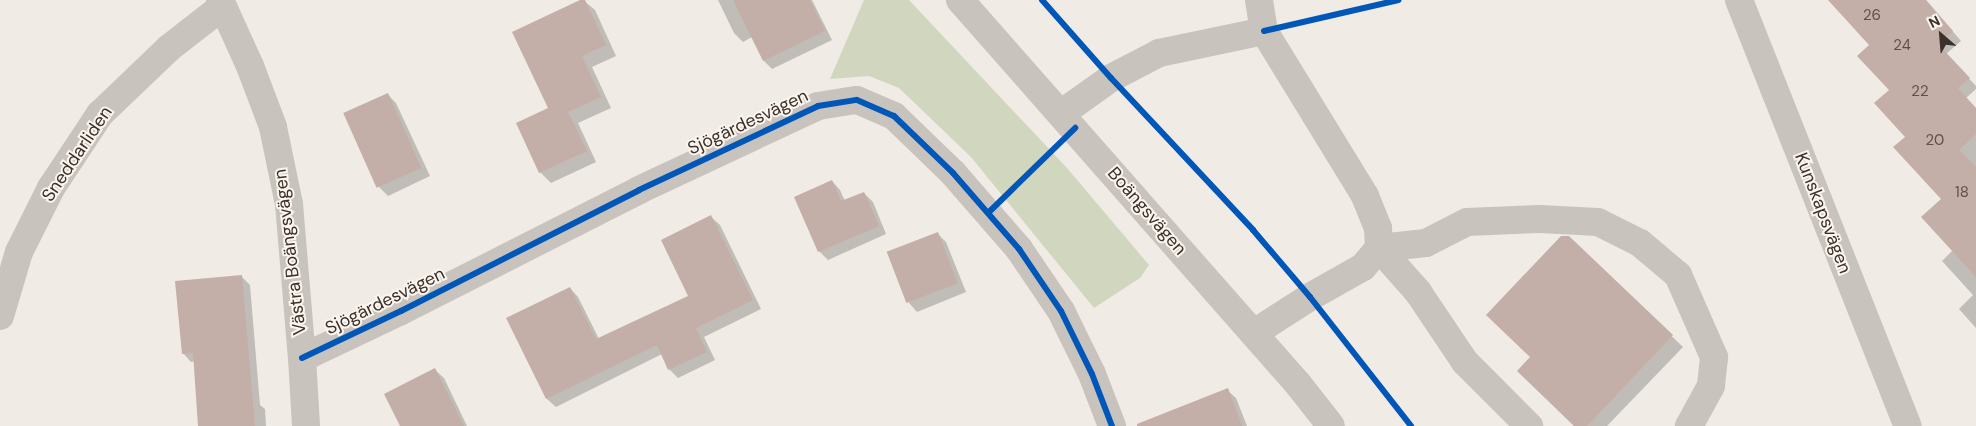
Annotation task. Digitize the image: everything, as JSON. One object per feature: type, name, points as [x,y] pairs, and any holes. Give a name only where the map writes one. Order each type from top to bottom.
[{"type":"street","name":"Boängsvägen","points":[[960,0],[1062,113],[1254,333],[1331,426]]},
{"type":"street","points":[[1259,0],[1264,31],[1365,196],[1378,228],[1379,248],[1418,292],[1465,362],[1529,426]]},
{"type":"street","name":"Kunskapsvägen","points":[[1739,0],[1908,426]]},
{"type":"street","name":"Sneddarliden","points":[[0,316],[19,252],[51,188],[100,114],[169,48],[222,3]]},
{"type":"street","name":"Västra Boängsvägen","points":[[222,3],[250,66],[273,127],[289,204],[306,426]]},
{"type":"street","points":[[1062,113],[1111,78],[1160,53],[1264,31]]},
{"type":"street","name":"Sjögärdesvägen","points":[[302,358],[401,311],[639,190],[782,122],[818,106],[857,100],[894,116],[953,173],[1019,249],[1061,311],[1092,374],[1112,426]]},
{"type":"street","points":[[1254,333],[1310,297],[1363,267],[1379,248],[1426,242],[1467,222],[1540,220],[1598,222],[1640,243],[1678,275],[1714,358],[1711,386],[1688,426]]},
{"type":"green space","points":[[864,0],[909,0],[1067,168],[1149,265],[1140,278],[1094,308],[971,157],[899,88],[869,76],[830,79]]},
{"type":"building","points":[[580,0],[585,0],[606,45],[582,56],[601,97],[568,112],[587,151],[539,173],[516,123],[548,108],[512,32]]},
{"type":"building","points":[[733,0],[810,0],[825,31],[763,61]]},
{"type":"building","points":[[1828,0],[1926,0],[1953,31],[1939,45],[1970,78],[1958,88],[1976,108],[1976,134],[1959,150],[1976,167],[1976,277],[1921,217],[1941,199],[1893,147],[1905,137],[1874,103],[1889,90],[1857,56],[1869,45]]},
{"type":"building","points":[[388,93],[421,168],[377,188],[343,113]]},
{"type":"building","points":[[832,180],[841,201],[864,192],[879,226],[818,252],[794,197]]},
{"type":"building","points":[[711,215],[753,300],[696,328],[707,352],[668,370],[657,345],[546,399],[506,318],[570,287],[596,339],[688,296],[661,240]]},
{"type":"building","points":[[938,232],[958,283],[906,303],[887,252]]},
{"type":"building","points":[[1561,236],[1569,236],[1673,335],[1587,426],[1574,426],[1517,371],[1530,357],[1486,315]]},
{"type":"building","points":[[242,275],[255,426],[198,426],[193,353],[182,354],[175,281]]},
{"type":"building","points":[[435,368],[464,426],[400,426],[384,394]]},
{"type":"building","points":[[1228,388],[1242,426],[1137,426],[1137,424]]},
{"type":"cycle path","points":[[1042,0],[1111,78],[1253,230],[1310,297],[1411,426]]},
{"type":"cycle path","points":[[1264,31],[1398,0]]},
{"type":"cycle path","points":[[302,358],[401,311],[639,190],[818,106],[857,100],[894,116],[953,173],[1019,249],[1061,311],[1092,374],[1112,426]]},
{"type":"cycle path","points":[[988,213],[1075,128]]}]
